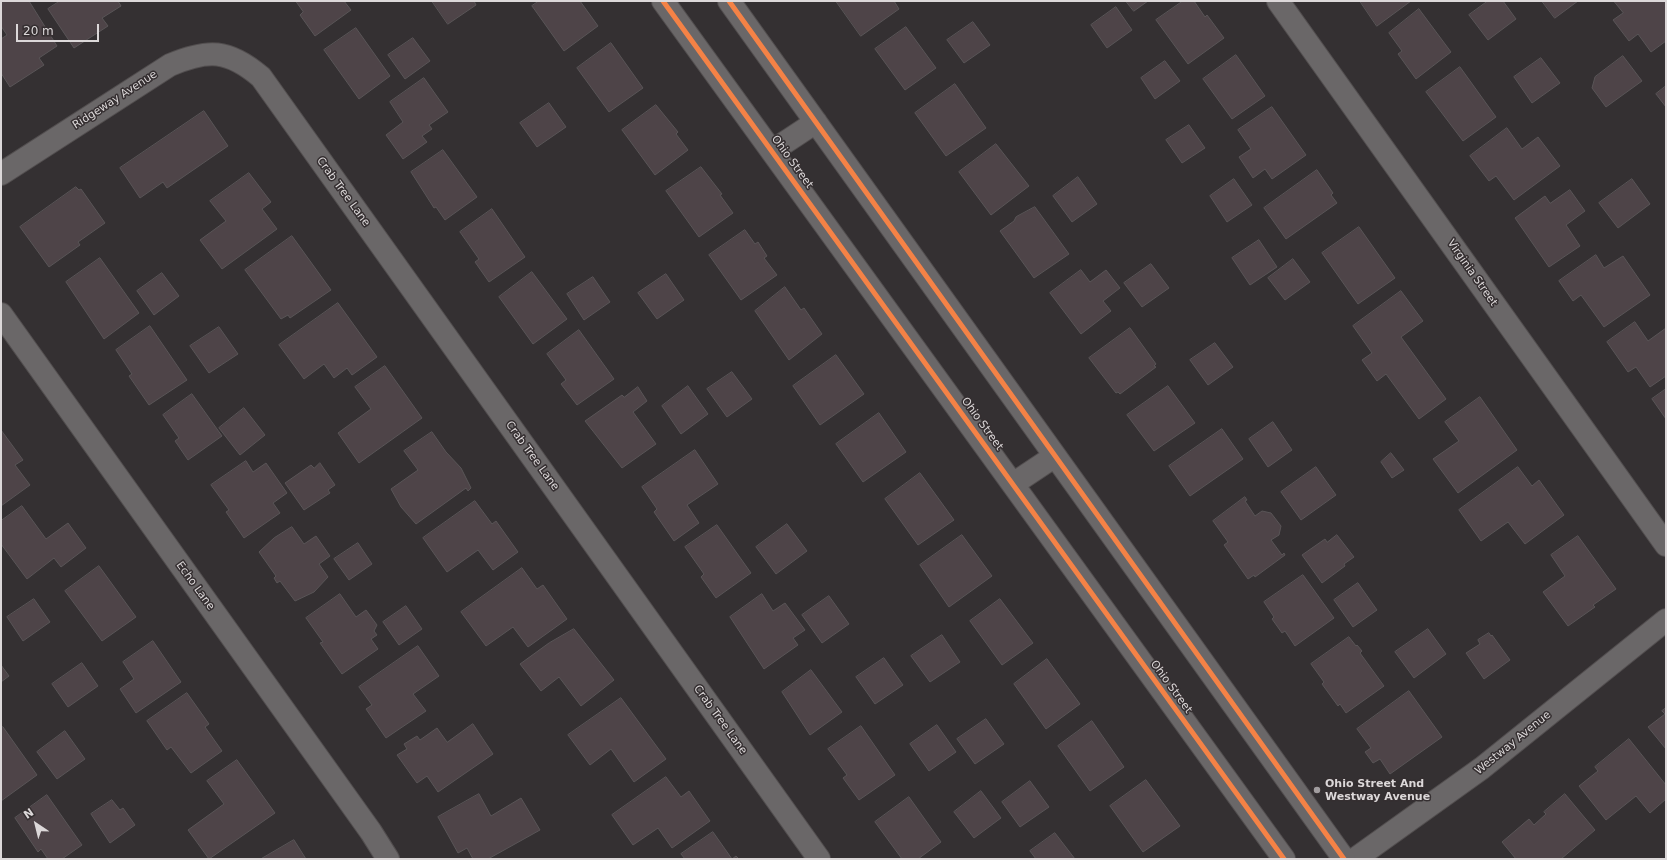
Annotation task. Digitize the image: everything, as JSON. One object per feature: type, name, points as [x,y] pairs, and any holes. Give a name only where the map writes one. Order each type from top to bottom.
[{"type":"street","name":"Ohio Street","points":[[663,1],[1284,859]]},
{"type":"street","points":[[729,1],[1344,859]]},
{"type":"street","name":"Virginia Street","points":[[1278,1],[1666,545]]},
{"type":"street","name":"Ridgeway Avenue","points":[[1,174],[170,65],[193,56],[211,54],[230,57],[237,60]]},
{"type":"street","name":"Crab Tree Lane","points":[[237,60],[247,65],[261,77],[819,859]]},
{"type":"street","points":[[772,151],[816,122]]},
{"type":"street","name":"Echo Lane","points":[[1,314],[388,859]]},
{"type":"street","points":[[1013,484],[1055,456]]},
{"type":"street","name":"Westway Avenue","points":[[1355,859],[1482,768],[1666,620]]},
{"type":"building","points":[[1,1],[29,1],[57,46],[39,58],[44,65],[10,87],[1,73],[1,39],[7,35],[1,26]]},
{"type":"building","points":[[60,1],[118,1],[121,6],[102,18],[108,26],[74,48],[48,9]]},
{"type":"building","points":[[296,1],[344,1],[351,10],[315,36],[300,15],[303,12]]},
{"type":"building","points":[[432,1],[474,1],[476,5],[448,24]]},
{"type":"building","points":[[539,1],[580,1],[598,26],[564,51],[532,6]]},
{"type":"building","points":[[836,1],[894,1],[899,9],[861,36]]},
{"type":"building","points":[[1126,1],[1148,1],[1134,11]]},
{"type":"building","points":[[1183,1],[1194,1],[1205,17],[1207,15],[1224,38],[1188,64],[1156,20]]},
{"type":"building","points":[[1360,1],[1411,1],[1377,26]]},
{"type":"building","points":[[1488,1],[1503,1],[1516,19],[1488,40],[1469,15]]},
{"type":"building","points":[[1542,1],[1578,1],[1555,18]]},
{"type":"building","points":[[1614,1],[1666,1],[1666,41],[1651,52],[1638,34],[1629,41],[1613,20],[1623,13]]},
{"type":"building","points":[[1116,7],[1132,30],[1107,48],[1091,25]]},
{"type":"building","points":[[1419,9],[1451,52],[1416,79],[1398,54],[1402,51],[1389,33]]},
{"type":"building","points":[[973,22],[990,45],[964,63],[947,40]]},
{"type":"building","points":[[906,27],[936,68],[905,90],[875,49]]},
{"type":"building","points":[[356,28],[390,76],[359,99],[324,50]]},
{"type":"building","points":[[413,38],[430,61],[405,79],[388,55]]},
{"type":"building","points":[[611,43],[643,88],[609,112],[577,68]]},
{"type":"building","points":[[1236,55],[1265,96],[1232,119],[1203,79]]},
{"type":"building","points":[[1623,56],[1642,81],[1606,107],[1592,88],[1595,77]]},
{"type":"building","points":[[1541,58],[1560,83],[1532,103],[1514,77]]},
{"type":"building","points":[[1165,61],[1180,81],[1155,99],[1141,78]]},
{"type":"building","points":[[1460,67],[1496,117],[1463,141],[1426,92]]},
{"type":"building","points":[[424,78],[448,112],[429,125],[432,129],[422,136],[427,142],[403,159],[386,135],[403,122],[390,102]]},
{"type":"building","points":[[955,84],[986,128],[946,156],[915,113]]},
{"type":"building","points":[[1666,86],[1666,107],[1656,94]]},
{"type":"building","points":[[549,103],[566,127],[537,147],[520,123]]},
{"type":"building","points":[[656,105],[678,132],[676,134],[688,150],[655,175],[622,130]]},
{"type":"building","points":[[1272,107],[1306,155],[1272,179],[1265,169],[1253,178],[1239,157],[1251,149],[1238,130]]},
{"type":"building","points":[[204,111],[228,146],[167,188],[163,182],[140,198],[120,168]]},
{"type":"building","points":[[1189,125],[1205,148],[1182,163],[1166,140]]},
{"type":"building","points":[[1507,128],[1522,149],[1538,137],[1560,166],[1514,200],[1496,176],[1489,181],[1470,156]]},
{"type":"building","points":[[996,144],[1029,186],[991,215],[959,172]]},
{"type":"building","points":[[443,150],[477,197],[445,220],[436,207],[434,208],[411,172]]},
{"type":"building","points":[[701,167],[722,194],[720,195],[733,213],[699,237],[666,191]]},
{"type":"building","points":[[1317,170],[1333,193],[1331,195],[1337,203],[1286,239],[1264,208]]},
{"type":"building","points":[[249,173],[271,202],[262,209],[277,229],[222,269],[200,240],[226,221],[210,201]]},
{"type":"building","points":[[1078,177],[1097,204],[1072,222],[1053,196]]},
{"type":"building","points":[[1234,179],[1252,205],[1227,222],[1210,196]]},
{"type":"building","points":[[1632,179],[1650,204],[1618,228],[1599,203]]},
{"type":"building","points":[[76,187],[79,190],[81,189],[105,223],[78,242],[80,245],[49,267],[20,227]]},
{"type":"building","points":[[1570,190],[1585,211],[1566,225],[1580,246],[1549,267],[1515,218],[1545,196],[1550,203]]},
{"type":"building","points":[[1035,207],[1069,254],[1034,278],[1000,231],[1014,221],[1016,217]]},
{"type":"building","points":[[492,209],[525,257],[489,282],[475,262],[479,259],[460,232]]},
{"type":"building","points":[[1359,227],[1395,278],[1358,304],[1322,253]]},
{"type":"building","points":[[745,230],[755,244],[758,242],[767,256],[764,258],[777,275],[741,300],[709,255]]},
{"type":"building","points":[[292,236],[331,290],[290,318],[288,315],[281,319],[245,270]]},
{"type":"building","points":[[1259,240],[1277,267],[1250,285],[1232,258]]},
{"type":"building","points":[[1596,255],[1604,268],[1623,256],[1650,295],[1604,327],[1581,295],[1573,301],[1559,281]]},
{"type":"building","points":[[100,258],[139,313],[104,339],[66,282]]},
{"type":"building","points":[[1293,259],[1310,282],[1285,300],[1268,278]]},
{"type":"building","points":[[1151,264],[1169,288],[1142,307],[1124,283]]},
{"type":"building","points":[[1081,270],[1090,282],[1106,270],[1120,288],[1103,301],[1111,311],[1081,334],[1050,293]]},
{"type":"building","points":[[532,272],[567,319],[533,344],[499,297]]},
{"type":"building","points":[[162,273],[179,296],[154,315],[137,291]]},
{"type":"building","points":[[666,274],[684,300],[657,319],[638,293]]},
{"type":"building","points":[[593,277],[610,302],[584,320],[567,294]]},
{"type":"building","points":[[785,287],[801,310],[804,308],[822,334],[789,360],[755,311]]},
{"type":"building","points":[[1401,291],[1423,321],[1401,337],[1446,399],[1419,419],[1386,374],[1377,381],[1362,360],[1372,353],[1353,326]]},
{"type":"building","points":[[338,303],[377,357],[352,375],[347,368],[334,378],[324,364],[304,379],[279,345]]},
{"type":"building","points":[[1635,322],[1648,341],[1666,328],[1666,376],[1650,387],[1636,367],[1628,372],[1607,342]]},
{"type":"building","points":[[150,326],[187,380],[149,405],[129,376],[132,374],[116,350]]},
{"type":"building","points":[[219,327],[238,354],[209,373],[190,346]]},
{"type":"building","points":[[1130,328],[1156,364],[1154,366],[1156,367],[1120,394],[1118,392],[1116,393],[1089,358]]},
{"type":"building","points":[[579,330],[614,379],[577,405],[561,384],[566,380],[547,354]]},
{"type":"building","points":[[1215,343],[1233,367],[1208,385],[1190,360]]},
{"type":"building","points":[[836,355],[864,394],[820,425],[793,386]]},
{"type":"building","points":[[385,366],[422,418],[359,463],[338,433],[371,409],[355,387]]},
{"type":"building","points":[[732,372],[752,399],[727,417],[707,389]]},
{"type":"building","points":[[688,386],[708,414],[681,434],[662,406]]},
{"type":"building","points":[[1168,386],[1195,423],[1154,451],[1127,415]]},
{"type":"building","points":[[638,387],[647,401],[633,412],[656,444],[622,468],[585,421],[622,395],[624,397]]},
{"type":"building","points":[[1666,389],[1666,419],[1652,399]]},
{"type":"building","points":[[192,394],[222,436],[188,460],[175,441],[179,438],[163,415]]},
{"type":"building","points":[[1480,397],[1517,450],[1458,493],[1433,459],[1459,441],[1445,422]]},
{"type":"building","points":[[244,408],[265,435],[240,455],[219,428]]},
{"type":"building","points":[[879,413],[906,452],[863,482],[836,444]]},
{"type":"building","points":[[1273,422],[1292,450],[1268,467],[1249,439]]},
{"type":"building","points":[[1222,429],[1243,459],[1190,496],[1169,466]]},
{"type":"building","points":[[1,430],[23,460],[15,465],[30,485],[1,506]]},
{"type":"building","points":[[432,432],[446,452],[461,468],[471,488],[468,491],[466,488],[416,524],[401,507],[391,489],[418,470],[404,451]]},
{"type":"building","points":[[695,450],[718,484],[687,505],[699,523],[674,541],[654,512],[657,509],[642,487]]},
{"type":"building","points":[[1391,453],[1404,470],[1392,478],[1381,462]]},
{"type":"building","points":[[246,461],[253,472],[266,463],[287,493],[273,503],[280,513],[244,538],[226,512],[229,510],[211,485]]},
{"type":"building","points":[[320,463],[335,485],[328,490],[330,493],[304,510],[285,483],[311,465],[314,468]]},
{"type":"building","points":[[1316,467],[1336,495],[1301,520],[1281,492]]},
{"type":"building","points":[[1518,467],[1532,486],[1539,480],[1564,515],[1525,544],[1508,522],[1481,541],[1459,510]]},
{"type":"building","points":[[920,473],[954,520],[918,545],[885,499]]},
{"type":"building","points":[[1245,497],[1247,500],[1245,501],[1255,516],[1262,511],[1271,513],[1281,526],[1279,535],[1271,540],[1282,555],[1284,553],[1285,555],[1255,577],[1254,575],[1248,579],[1224,545],[1228,542],[1213,521]]},
{"type":"building","points":[[475,501],[492,524],[496,521],[518,552],[493,570],[478,550],[447,572],[423,538]]},
{"type":"building","points":[[22,506],[46,539],[68,523],[86,548],[61,567],[54,558],[27,579],[1,544],[1,521]]},
{"type":"building","points":[[787,524],[807,551],[776,574],[756,547]]},
{"type":"building","points":[[717,525],[751,573],[716,598],[701,577],[704,574],[685,547]]},
{"type":"building","points":[[292,527],[304,544],[316,536],[330,556],[319,564],[328,577],[314,592],[295,601],[280,581],[277,583],[274,578],[276,576],[259,552],[274,538]]},
{"type":"building","points":[[962,535],[992,576],[949,607],[920,565]]},
{"type":"building","points":[[1337,535],[1354,557],[1344,564],[1345,566],[1322,583],[1302,555],[1325,539],[1327,542]]},
{"type":"building","points":[[1578,536],[1616,589],[1593,605],[1595,607],[1568,626],[1543,592],[1565,576],[1551,555]]},
{"type":"building","points":[[358,543],[372,564],[349,580],[334,559]]},
{"type":"building","points":[[99,566],[136,617],[102,641],[65,591]]},
{"type":"building","points":[[522,568],[537,589],[543,585],[567,619],[528,647],[513,627],[486,646],[461,612]]},
{"type":"building","points":[[1303,575],[1334,618],[1295,646],[1285,631],[1282,633],[1272,619],[1274,617],[1264,602]]},
{"type":"building","points":[[1358,583],[1377,610],[1353,627],[1334,600]]},
{"type":"building","points":[[340,594],[356,617],[366,610],[377,625],[374,631],[377,635],[371,639],[378,649],[342,674],[320,643],[323,642],[306,618]]},
{"type":"building","points":[[762,594],[773,611],[785,603],[805,630],[793,638],[798,645],[764,669],[730,617]]},
{"type":"building","points":[[829,596],[849,624],[822,643],[802,615]]},
{"type":"building","points":[[34,599],[50,622],[23,641],[7,617]]},
{"type":"building","points":[[1000,599],[1033,643],[1002,665],[970,621]]},
{"type":"building","points":[[406,606],[422,629],[399,645],[383,622]]},
{"type":"building","points":[[574,629],[614,680],[581,706],[559,677],[541,691],[520,664],[549,643]]},
{"type":"building","points":[[1428,629],[1446,654],[1414,678],[1395,652]]},
{"type":"building","points":[[1489,633],[1510,660],[1484,679],[1466,653],[1480,644],[1478,640]]},
{"type":"building","points":[[942,635],[960,662],[930,682],[911,656]]},
{"type":"building","points":[[1349,637],[1362,651],[1360,653],[1384,686],[1346,713],[1340,704],[1338,706],[1322,684],[1324,682],[1311,664]]},
{"type":"building","points":[[153,641],[181,682],[136,713],[120,689],[134,679],[123,662]]},
{"type":"building","points":[[418,646],[439,676],[413,694],[426,711],[386,738],[366,709],[372,705],[359,687]]},
{"type":"building","points":[[884,658],[903,685],[875,704],[856,677]]},
{"type":"building","points":[[1047,659],[1080,704],[1046,729],[1014,684]]},
{"type":"building","points":[[82,663],[98,686],[68,707],[52,684]]},
{"type":"building","points":[[1,665],[9,676],[1,682]]},
{"type":"building","points":[[811,670],[842,712],[810,735],[782,692]]},
{"type":"building","points":[[1409,691],[1442,737],[1390,774],[1380,759],[1373,763],[1365,752],[1371,748],[1357,729]]},
{"type":"building","points":[[187,693],[209,724],[205,727],[222,751],[191,773],[171,747],[167,750],[147,721]]},
{"type":"building","points":[[621,698],[666,759],[634,782],[611,749],[590,765],[568,735]]},
{"type":"building","points":[[1666,708],[1666,749],[1648,727],[1665,714],[1662,711]]},
{"type":"building","points":[[986,719],[1004,744],[975,764],[957,739]]},
{"type":"building","points":[[1092,721],[1124,767],[1090,791],[1058,746]]},
{"type":"building","points":[[473,724],[493,754],[438,792],[427,776],[417,783],[397,755],[407,749],[404,744],[417,736],[420,740],[437,728],[447,742]]},
{"type":"building","points":[[937,725],[956,752],[929,771],[910,744]]},
{"type":"building","points":[[861,726],[895,775],[859,800],[843,778],[847,775],[828,749]]},
{"type":"building","points":[[3,727],[37,775],[1,801],[1,728]]},
{"type":"building","points":[[65,731],[85,759],[57,779],[37,752]]},
{"type":"building","points":[[1629,739],[1666,785],[1666,799],[1650,813],[1636,796],[1606,820],[1579,786],[1598,771],[1595,767]]},
{"type":"building","points":[[237,760],[275,813],[209,859],[188,830],[224,804],[207,781]]},
{"type":"building","points":[[666,777],[681,797],[689,791],[710,821],[672,848],[658,828],[633,845],[612,815]]},
{"type":"building","points":[[1146,780],[1180,826],[1143,852],[1110,806]]},
{"type":"building","points":[[1030,781],[1049,807],[1020,827],[1002,802]]},
{"type":"building","points":[[981,791],[1001,818],[974,838],[954,812]]},
{"type":"building","points":[[479,794],[491,816],[521,798],[540,830],[488,859],[473,859],[467,848],[458,853],[438,817]]},
{"type":"building","points":[[1565,794],[1595,830],[1561,859],[1516,859],[1502,842],[1529,819],[1534,825],[1546,814],[1544,812]]},
{"type":"building","points":[[47,795],[82,845],[62,859],[48,859],[41,849],[38,852],[15,818]]},
{"type":"building","points":[[909,797],[941,842],[918,859],[902,859],[875,822]]},
{"type":"building","points":[[112,800],[120,810],[123,808],[135,825],[110,843],[91,814]]},
{"type":"building","points":[[713,832],[732,859],[685,859],[681,854]]},
{"type":"building","points":[[1055,833],[1075,859],[1036,859],[1030,851]]},
{"type":"building","points":[[294,840],[306,859],[261,859]]},
{"type":"building","points":[[736,856],[739,859],[732,859]]},
{"type":"cycle path","points":[[663,1],[1284,859]]},
{"type":"cycle path","points":[[729,1],[1344,859]]},
{"type":"place","name":"Ohio Street And Westway Avenue","points":[[1317,790]]}]
